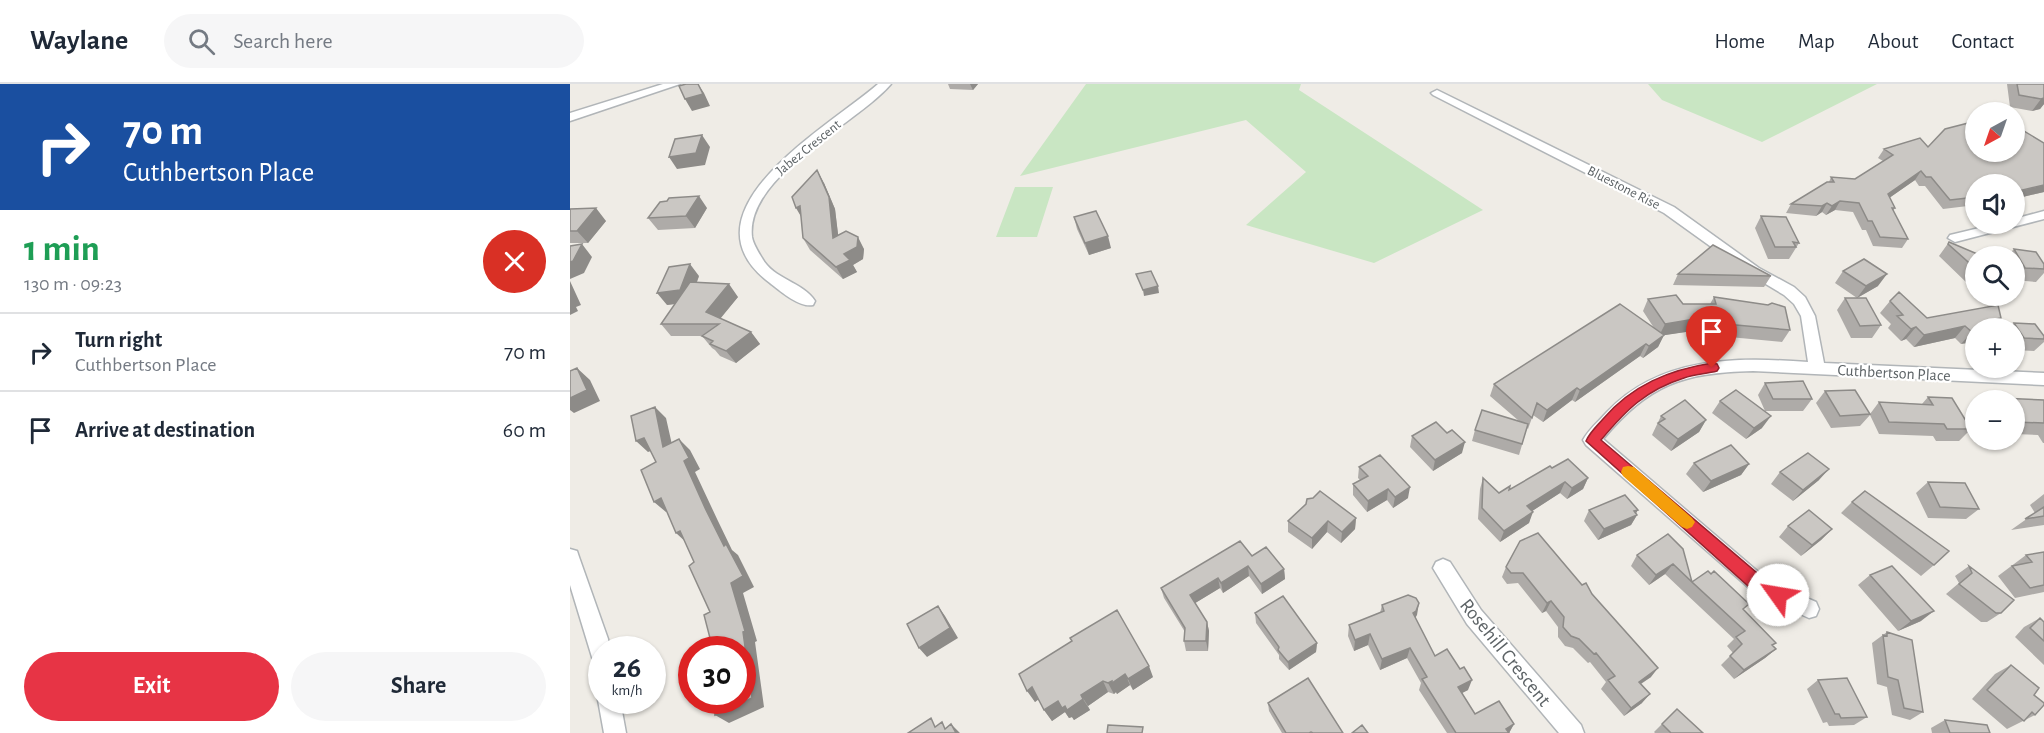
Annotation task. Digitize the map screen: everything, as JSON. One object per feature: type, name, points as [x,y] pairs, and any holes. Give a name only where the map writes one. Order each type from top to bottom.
[{"type":"street","points":[[570,117],[674,84]]},
{"type":"street","name":"Jabez Crescent","points":[[808,301],[757,263],[744,239],[745,222],[751,207],[772,176],[810,142],[860,107],[885,84]]},
{"type":"street","name":"Bluestone Rise","points":[[1437,93],[1669,210],[1800,301]]},
{"type":"street","points":[[2025,220],[2044,215]]},
{"type":"street","points":[[1955,238],[1970,234]]},
{"type":"street","name":"Cuthbertson Place","points":[[1800,301],[1808,316],[1817,369]]},
{"type":"street","name":"Cuthbertson Place","points":[[1809,609],[1763,588],[1593,441],[1621,407],[1644,390],[1683,373],[1712,368],[1817,369],[2044,379]]},
{"type":"street","points":[[570,557],[596,636]]},
{"type":"street","name":"Rosehill Crescent","points":[[1443,568],[1473,617],[1573,733]]},
{"type":"street","points":[[612,714],[615,733]]},
{"type":"green space","points":[[1086,84],[1301,84],[1299,90],[1483,210],[1374,263],[1246,225],[1306,172],[1246,120],[1020,176]]},
{"type":"green space","points":[[1648,84],[1877,84],[1762,142],[1662,100]]},
{"type":"green space","points":[[1015,187],[1053,187],[1037,237],[996,237]]},
{"type":"building","points":[[698,84],[703,94],[685,99],[679,86]]},
{"type":"building","points":[[2017,84],[2044,84],[2044,98],[2019,95]]},
{"type":"building","points":[[1965,124],[1965,162],[2025,162],[2025,132],[2044,143],[2044,185],[2025,189],[2025,174],[1965,174],[1965,198],[1950,200],[1931,177],[1926,177],[1921,171],[1888,194],[1895,208],[1892,208],[1908,239],[1880,237],[1872,221],[1868,221],[1859,203],[1840,201],[1832,206],[1827,203],[1822,206],[1791,204],[1827,182],[1834,182],[1831,177],[1855,179],[1893,155],[1884,149],[1920,138],[1928,147],[1945,129]]},
{"type":"building","points":[[702,135],[696,153],[669,157],[675,139]]},
{"type":"building","points":[[817,170],[829,197],[833,238],[846,231],[858,237],[857,247],[844,254],[850,260],[836,267],[803,238],[800,206],[796,208],[792,197]]},
{"type":"building","points":[[699,196],[686,216],[648,218],[660,202],[667,201],[669,198]]},
{"type":"building","points":[[596,208],[577,231],[570,231],[570,209]]},
{"type":"building","points":[[1096,211],[1108,236],[1085,243],[1074,217]]},
{"type":"building","points":[[1761,216],[1786,217],[1799,243],[1793,242],[1796,247],[1775,247]]},
{"type":"building","points":[[1949,242],[1965,249],[1965,259],[1948,244]]},
{"type":"building","points":[[582,244],[573,261],[570,262],[570,246]]},
{"type":"building","points":[[1713,245],[1771,276],[1678,274]]},
{"type":"building","points":[[2025,250],[2036,252],[2044,264],[2044,269],[2025,268]]},
{"type":"building","points":[[1864,259],[1887,274],[1866,286],[1843,271]]},
{"type":"building","points":[[690,264],[680,290],[657,293],[669,267]]},
{"type":"building","points":[[1151,271],[1158,286],[1143,290],[1136,274]]},
{"type":"building","points":[[690,282],[729,284],[706,312],[751,332],[726,351],[710,344],[713,341],[702,336],[719,324],[661,324]]},
{"type":"building","points":[[1899,292],[1927,318],[1998,306],[2001,318],[1965,318],[1965,326],[1924,335],[1916,327],[1911,329],[1897,316],[1903,315],[1890,301]]},
{"type":"building","points":[[1676,295],[1683,304],[1716,304],[1714,297],[1768,305],[1772,303],[1785,307],[1790,330],[1714,323],[1712,316],[1665,324],[1648,299]]},
{"type":"building","points":[[1845,298],[1866,298],[1881,325],[1860,326]]},
{"type":"building","points":[[1620,304],[1664,335],[1649,346],[1646,344],[1580,390],[1577,388],[1547,410],[1537,403],[1532,418],[1494,384]]},
{"type":"building","points":[[2025,324],[2035,324],[2044,339],[2025,338]]},
{"type":"building","points":[[577,368],[587,390],[570,398],[570,371]]},
{"type":"building","points":[[1803,381],[1812,399],[1773,399],[1765,383]]},
{"type":"building","points":[[1736,390],[1771,416],[1754,428],[1720,401]]},
{"type":"building","points":[[1855,390],[1870,414],[1840,416],[1825,391]]},
{"type":"building","points":[[1928,397],[1952,398],[1965,419],[1965,429],[1947,429],[1944,424],[1889,422],[1879,402],[1933,405]]},
{"type":"building","points":[[2025,399],[2044,400],[2044,423],[2025,422]]},
{"type":"building","points":[[1685,400],[1706,420],[1678,439],[1658,423],[1665,419],[1661,416]]},
{"type":"building","points":[[655,407],[663,447],[679,439],[689,458],[684,461],[706,510],[724,546],[726,544],[743,576],[731,583],[745,631],[744,636],[709,636],[704,615],[710,612],[689,566],[694,562],[680,531],[676,533],[661,498],[654,502],[641,470],[656,462],[644,438],[636,441],[631,416]]},
{"type":"building","points":[[1482,410],[1528,424],[1522,444],[1475,430]]},
{"type":"building","points":[[1436,422],[1447,433],[1452,430],[1465,442],[1435,460],[1412,436]]},
{"type":"building","points":[[1731,445],[1749,464],[1711,481],[1694,463]]},
{"type":"building","points":[[1808,453],[1829,469],[1803,490],[1780,472]]},
{"type":"building","points":[[1380,455],[1410,487],[1395,497],[1388,489],[1368,501],[1353,484],[1368,476],[1359,467]]},
{"type":"building","points":[[1568,459],[1588,478],[1572,488],[1565,482],[1527,506],[1533,512],[1504,531],[1482,508],[1483,478],[1499,493]]},
{"type":"building","points":[[1928,482],[1965,483],[1979,509],[1940,507]]},
{"type":"building","points":[[1320,491],[1356,518],[1342,532],[1328,521],[1312,538],[1288,521],[1306,504],[1307,499],[1313,498]]},
{"type":"building","points":[[1865,491],[1949,551],[1934,565],[1852,502]]},
{"type":"building","points":[[1625,495],[1638,510],[1634,511],[1637,515],[1604,529],[1589,510]]},
{"type":"building","points":[[2044,507],[2044,516],[2025,519]]},
{"type":"building","points":[[1809,510],[1832,529],[1812,545],[1788,526]]},
{"type":"building","points":[[1538,533],[1582,585],[1586,583],[1592,594],[1658,668],[1639,682],[1650,694],[1631,708],[1608,680],[1615,676],[1596,653],[1594,654],[1579,639],[1571,636],[1563,627],[1564,617],[1551,601],[1547,603],[1523,573],[1511,573],[1506,567],[1520,541]]},
{"type":"building","points":[[1668,534],[1683,549],[1692,582],[1673,564],[1656,575],[1637,555]]},
{"type":"building","points":[[1240,541],[1252,556],[1266,547],[1284,569],[1261,584],[1248,566],[1221,583],[1218,578],[1190,595],[1207,622],[1206,641],[1184,641],[1185,628],[1161,588]]},
{"type":"building","points":[[2044,552],[2044,585],[2030,588],[2012,566],[2032,562],[2026,555]]},
{"type":"building","points":[[1892,566],[1934,611],[1911,621],[1870,575]]},
{"type":"building","points":[[1969,566],[2014,600],[2001,613],[1996,613],[1959,584],[1972,573]]},
{"type":"building","points":[[1708,571],[1711,574],[1714,571],[1749,604],[1743,609],[1776,643],[1772,645],[1776,649],[1744,670],[1730,656],[1742,644],[1736,637],[1745,631],[1692,582]]},
{"type":"building","points":[[1408,595],[1416,598],[1419,603],[1413,613],[1435,656],[1447,649],[1460,669],[1464,667],[1472,680],[1458,687],[1475,714],[1499,701],[1514,724],[1506,729],[1509,733],[1456,733],[1422,679],[1427,677],[1410,648],[1382,659],[1370,634],[1355,640],[1349,625],[1384,611],[1382,605]]},
{"type":"building","points":[[1283,596],[1317,643],[1288,662],[1255,613]]},
{"type":"building","points":[[938,606],[950,628],[919,648],[907,624]]},
{"type":"building","points":[[1117,610],[1149,666],[1128,679],[1125,674],[1112,683],[1112,681],[1108,683],[1103,681],[1081,695],[1083,699],[1067,710],[1065,706],[1062,708],[1058,701],[1044,710],[1032,687],[1027,691],[1019,674],[1072,641],[1070,638]]},
{"type":"building","points":[[2040,618],[2044,622],[2044,641],[2030,628]]},
{"type":"building","points":[[1887,632],[1912,640],[1923,712],[1904,708],[1898,680],[1888,677],[1883,635],[1887,636]]},
{"type":"building","points":[[2011,665],[2039,688],[2034,695],[2044,703],[2035,715],[2032,712],[2024,721],[1987,690]]},
{"type":"building","points":[[1308,678],[1343,733],[1286,733],[1268,703]]},
{"type":"building","points":[[1847,678],[1867,717],[1841,718],[1839,714],[1835,714],[1818,680]]},
{"type":"building","points":[[1677,709],[1703,733],[1671,733],[1662,724]]},
{"type":"building","points":[[931,718],[935,727],[942,722],[945,729],[951,724],[956,733],[908,733]]},
{"type":"building","points":[[1945,720],[1987,725],[1990,733],[1950,733]]},
{"type":"building","points":[[1108,725],[1143,727],[1142,733],[1107,733]]},
{"type":"building","points":[[1362,725],[1368,733],[1352,733]]},
{"type":"slow traffic","points":[[1628,472],[1687,522]]},
{"type":"route","points":[[1712,368],[1683,373],[1662,380],[1644,390],[1621,407],[1593,441],[1763,588],[1778,595]]}]
